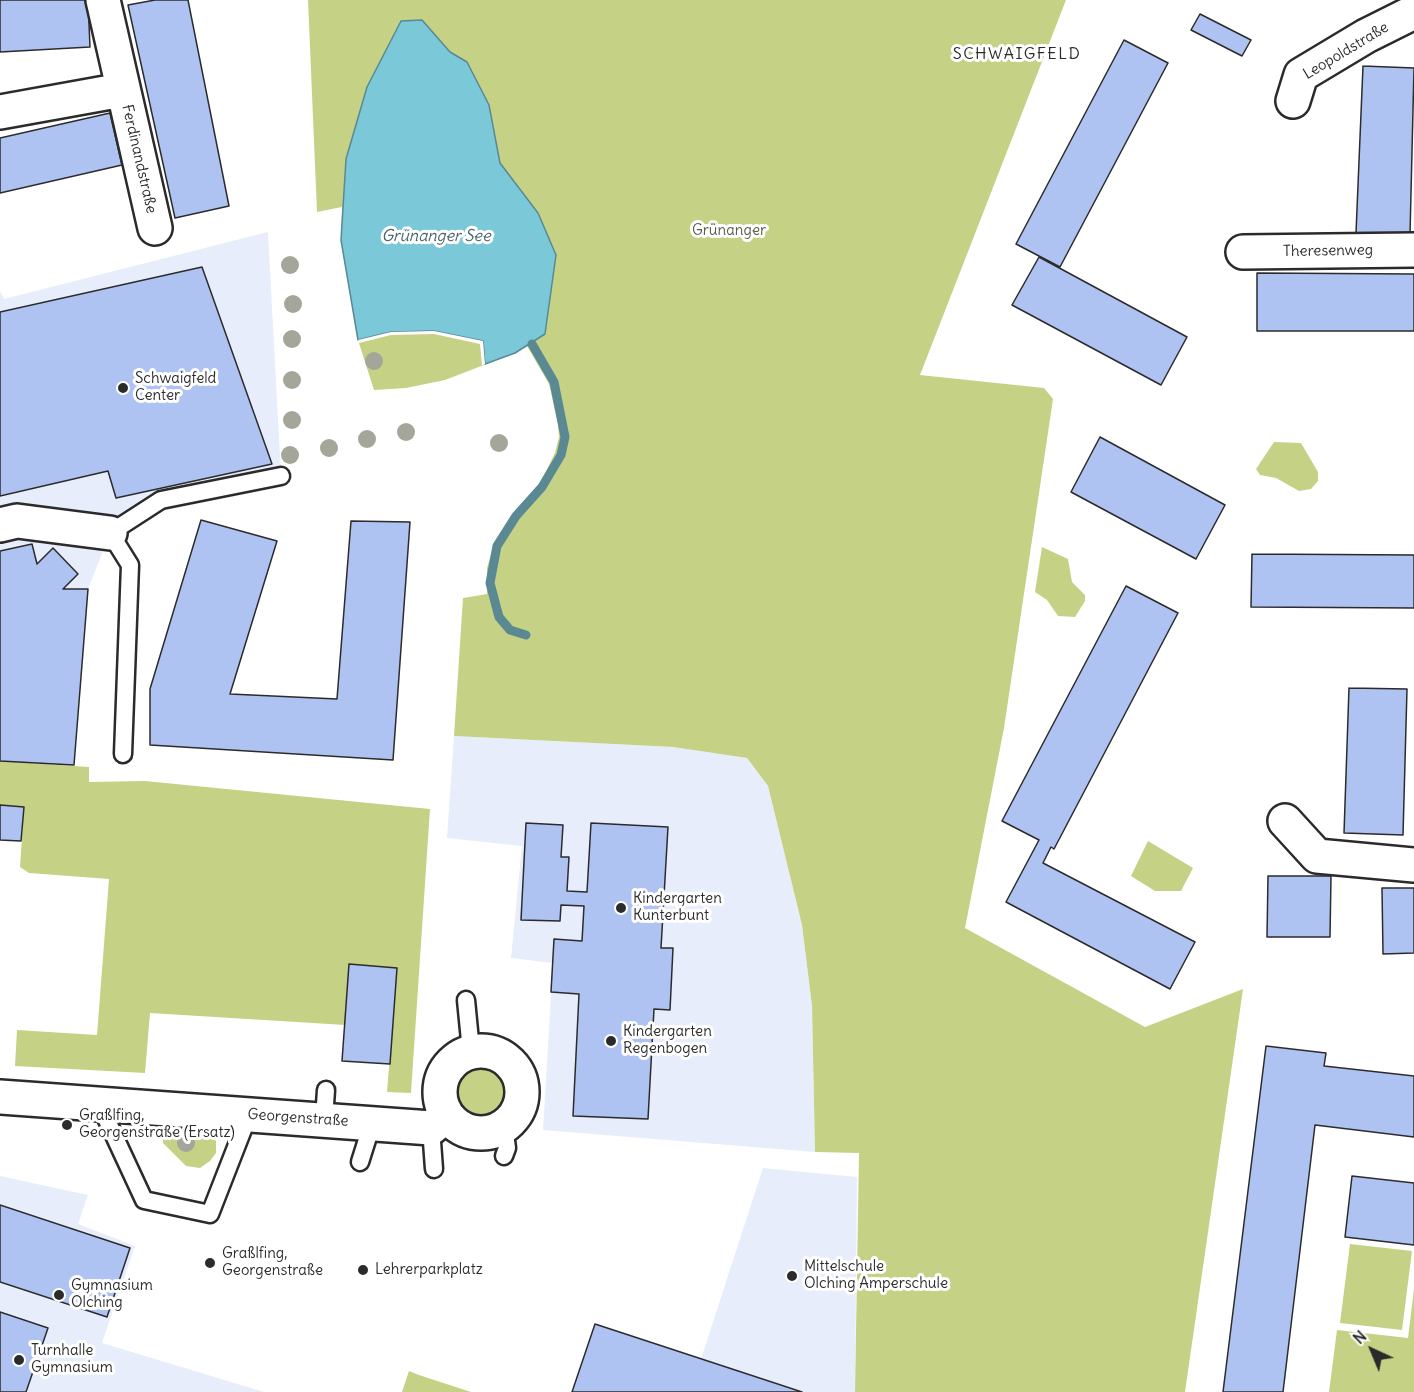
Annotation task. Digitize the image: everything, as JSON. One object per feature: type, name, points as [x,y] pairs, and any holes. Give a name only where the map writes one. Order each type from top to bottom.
[{"type":"street","name":"Ferdinandstraße","points":[[103,0],[155,228]]},
{"type":"street","name":"Leopoldstraße","points":[[1293,101],[1301,75],[1366,36],[1414,12]]},
{"type":"street","name":"Ferdinandstraße","points":[[0,112],[122,90]]},
{"type":"street","name":"Theresenweg","points":[[1243,252],[1414,250]]},
{"type":"street","points":[[0,525],[17,520],[110,533]]},
{"type":"street","points":[[1285,821],[1317,856],[1414,865]]},
{"type":"street","points":[[471,1051],[496,1053],[507,1059],[519,1075],[523,1094],[520,1107],[504,1142],[439,1122],[443,1076],[450,1064],[471,1051]]},
{"type":"street","name":"Georgenstraße","points":[[0,1097],[249,1114],[325,1105],[372,1124],[439,1122]]},
{"type":"lane","points":[[123,754],[130,565],[110,533],[161,500],[281,477]]},
{"type":"lane","points":[[466,1000],[471,1051]]},
{"type":"lane","points":[[99,1103],[144,1200],[210,1214],[249,1114]]},
{"type":"lane","points":[[434,1169],[439,1122]]},
{"type":"lane","points":[[360,1162],[372,1124]]},
{"type":"shaded area","points":[[268,232],[281,476],[161,500],[110,533],[88,589],[74,765],[0,761],[0,291],[4,299]]},
{"type":"shaded area","points":[[454,736],[673,747],[747,758],[768,786],[802,925],[812,1006],[815,1152],[543,1130],[553,963],[511,958],[522,846],[447,838]]},
{"type":"shaded area","name":"Mittelschule Olching Amperschule","points":[[763,1168],[857,1177],[855,1392],[572,1392],[595,1324],[701,1359]]},
{"type":"shaded area","name":"Gymnasium Olching","points":[[0,1176],[88,1195],[78,1224],[135,1246],[102,1343],[264,1392],[0,1392]]},
{"type":"green space","name":"Grünanger","points":[[308,0],[1066,0],[920,375],[1044,388],[1053,399],[1004,728],[965,928],[1145,1027],[1243,989],[1185,1392],[855,1392],[859,1153],[815,1152],[812,1006],[802,925],[768,786],[747,758],[673,747],[454,736],[463,598],[487,594],[487,568],[494,544],[514,513],[539,485],[555,453],[559,437],[558,424],[549,384],[527,346],[515,353],[445,380],[406,388],[374,390],[358,340],[341,240],[342,207],[317,212]]},
{"type":"green space","points":[[1274,442],[1301,443],[1318,472],[1318,481],[1311,489],[1299,491],[1276,478],[1260,475],[1256,469]]},
{"type":"green space","points":[[1042,547],[1068,559],[1072,582],[1085,595],[1085,601],[1075,617],[1058,616],[1047,600],[1035,592]]},
{"type":"green space","points":[[0,761],[89,767],[89,782],[145,781],[430,809],[411,1093],[387,1092],[397,968],[350,964],[345,1025],[150,1013],[145,1073],[15,1066],[17,1030],[97,1035],[109,879],[29,873],[20,867],[24,807],[0,805]]},
{"type":"green space","points":[[1148,841],[1193,868],[1181,891],[1155,891],[1131,876]]},
{"type":"green space","points":[[477,1067],[487,1067],[502,1077],[506,1091],[502,1105],[496,1111],[487,1115],[477,1115],[462,1105],[458,1096],[458,1086],[468,1071]]},
{"type":"green space","points":[[162,1129],[206,1131],[216,1141],[216,1153],[200,1168],[186,1166],[163,1143]]},
{"type":"green space","points":[[1350,1244],[1412,1251],[1402,1330],[1340,1323]]},
{"type":"green space","points":[[1414,1289],[1414,1392],[1329,1392],[1337,1330],[1408,1338]]},
{"type":"green space","points":[[409,1371],[419,1375],[471,1392],[402,1392]]},
{"type":"water","name":"Grünanger See","points":[[422,20],[450,52],[467,62],[489,105],[500,163],[538,213],[556,255],[545,334],[515,353],[485,364],[483,341],[434,331],[391,332],[358,340],[341,240],[346,159],[367,87],[401,21]]},
{"type":"pier","points":[[434,331],[483,341],[485,364],[482,365],[480,344],[434,334],[391,335],[359,343],[358,340],[391,332]]},
{"type":"building","points":[[0,0],[88,0],[90,47],[0,52]]},
{"type":"building","points":[[155,0],[188,0],[229,206],[175,218],[128,5]]},
{"type":"building","points":[[1200,14],[1251,40],[1242,56],[1191,30]]},
{"type":"building","points":[[1124,40],[1168,63],[1060,267],[1016,244]]},
{"type":"building","points":[[1363,66],[1414,68],[1410,235],[1356,233]]},
{"type":"building","points":[[110,113],[122,165],[0,193],[0,138]]},
{"type":"building","points":[[1039,257],[1187,337],[1161,385],[1012,305]]},
{"type":"building","name":"Schwaigfeld Center","points":[[202,267],[272,464],[116,498],[108,471],[0,496],[0,312]]},
{"type":"building","points":[[1257,273],[1414,274],[1414,331],[1257,331]]},
{"type":"building","points":[[1100,437],[1225,505],[1196,559],[1071,492]]},
{"type":"building","points":[[201,520],[277,541],[230,694],[337,699],[351,521],[410,522],[393,760],[150,745],[150,689]]},
{"type":"building","points":[[32,544],[37,564],[53,548],[78,574],[63,589],[88,589],[74,765],[0,761],[0,551]]},
{"type":"building","points":[[1252,554],[1414,555],[1414,608],[1251,607]]},
{"type":"building","points":[[1126,586],[1178,613],[1054,849],[1051,847],[1043,863],[1195,942],[1170,989],[1006,902],[1039,840],[1002,821]]},
{"type":"building","points":[[1349,688],[1407,689],[1403,835],[1344,833]]},
{"type":"building","points":[[0,805],[24,807],[21,841],[0,840]]},
{"type":"building","points":[[526,823],[563,825],[561,857],[569,857],[567,891],[587,892],[591,823],[668,827],[661,948],[673,948],[670,1010],[654,1009],[648,1119],[573,1116],[579,994],[551,992],[554,939],[582,941],[584,906],[561,905],[560,921],[521,920]]},
{"type":"building","points":[[1268,876],[1331,876],[1330,937],[1267,937]]},
{"type":"building","points":[[1382,888],[1414,888],[1414,953],[1383,954]]},
{"type":"building","points":[[349,964],[397,968],[390,1064],[342,1061]]},
{"type":"building","points":[[1266,1046],[1326,1053],[1324,1066],[1414,1076],[1414,1137],[1315,1125],[1283,1392],[1223,1392]]},
{"type":"building","points":[[1352,1176],[1414,1183],[1414,1245],[1345,1237]]},
{"type":"building","points":[[0,1205],[130,1248],[107,1317],[0,1282]]},
{"type":"building","name":"Turnhalle Gymnasium","points":[[0,1312],[48,1328],[26,1392],[0,1392]]},
{"type":"building","points":[[595,1324],[656,1344],[802,1392],[572,1392]]},
{"type":"waterway","points":[[526,635],[510,630],[499,617],[490,583],[497,546],[516,516],[542,487],[561,455],[565,437],[554,382],[532,344]]},
{"type":"place","name":"Schwaigfeld Center","points":[[123,388]]},
{"type":"place","name":"Kindergarten Kunterbunt","points":[[621,908]]},
{"type":"place","name":"Kindergarten Regenbogen","points":[[611,1041]]},
{"type":"place","name":"Graßlfing, Georgenstraße (Ersatz)","points":[[67,1125]]},
{"type":"place","name":"Graßlfing, Georgenstraße","points":[[210,1263]]},
{"type":"place","name":"Lehrerparkplatz","points":[[363,1270]]},
{"type":"place","name":"Mittelschule Olching Amperschule","points":[[792,1276]]},
{"type":"place","name":"Gymnasium Olching","points":[[59,1295]]},
{"type":"place","name":"Turnhalle Gymnasium","points":[[19,1360]]},
{"type":"district","name":"SCHWAIGFELD","points":[[1017,54]]}]
